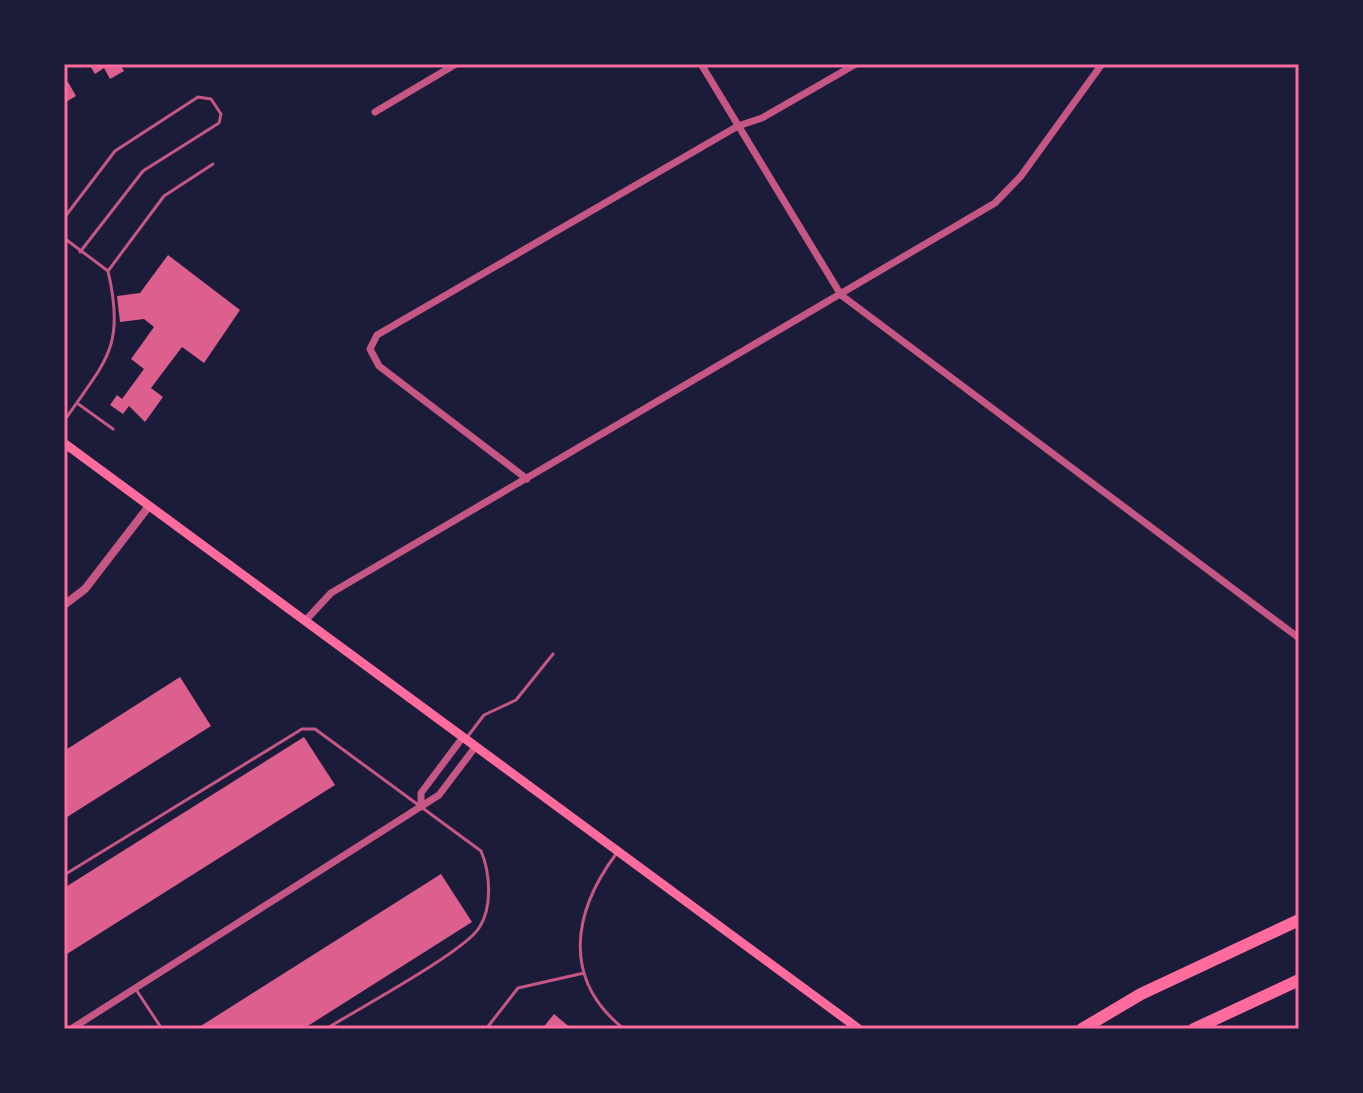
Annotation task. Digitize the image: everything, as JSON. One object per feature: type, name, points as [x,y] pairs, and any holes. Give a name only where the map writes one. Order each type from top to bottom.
[{"type":"highway","points":[[1082,1029],[1141,994],[1299,920]]},
{"type":"highway","points":[[1194,1029],[1299,980]]},
{"type":"main road","points":[[64,443],[859,1029]]},
{"type":"street","points":[[375,112],[456,64]]},
{"type":"street","points":[[701,64],[841,295],[1299,638]]},
{"type":"street","points":[[527,479],[379,366],[372,357],[371,343],[388,327],[738,126],[762,118],[856,64]]},
{"type":"street","points":[[305,621],[331,593],[995,203],[1021,176],[1102,64]]},
{"type":"street","points":[[64,605],[85,589],[149,506]]},
{"type":"street","points":[[421,807],[421,793],[464,738]]},
{"type":"street","points":[[73,1028],[439,795],[476,746]]},
{"type":"lane","points":[[64,218],[115,151],[198,97],[211,99],[221,114],[219,123],[143,171],[80,252]]},
{"type":"lane","points":[[64,421],[109,357],[115,339],[108,271],[164,196],[213,164]]},
{"type":"lane","points":[[64,238],[108,271]]},
{"type":"lane","points":[[77,403],[113,429]]},
{"type":"lane","points":[[464,738],[484,715],[516,700],[553,654]]},
{"type":"lane","points":[[64,875],[308,727],[481,851],[488,867],[486,912],[468,940],[326,1029]]},
{"type":"lane","points":[[618,851],[591,891],[584,908],[579,940],[584,973],[593,993],[624,1029]]},
{"type":"lane","points":[[486,1029],[518,988],[584,973]]},
{"type":"lane","points":[[135,988],[162,1029]]},
{"type":"building","points":[[89,64],[120,64],[124,71],[110,79],[104,68],[95,74]]},
{"type":"building","points":[[68,82],[76,96],[64,103],[64,84]]},
{"type":"building","points":[[168,255],[240,310],[204,363],[182,347],[151,388],[163,397],[145,422],[129,406],[123,414],[110,405],[117,395],[122,399],[144,369],[131,359],[154,327],[144,319],[120,322],[117,296],[140,293]]},
{"type":"building","points":[[180,677],[211,726],[64,819],[64,751]]},
{"type":"building","points":[[304,737],[335,785],[67,954],[64,888]]},
{"type":"building","points":[[441,874],[472,922],[303,1029],[196,1029]]},
{"type":"building","points":[[554,1014],[572,1029],[542,1029]]}]
